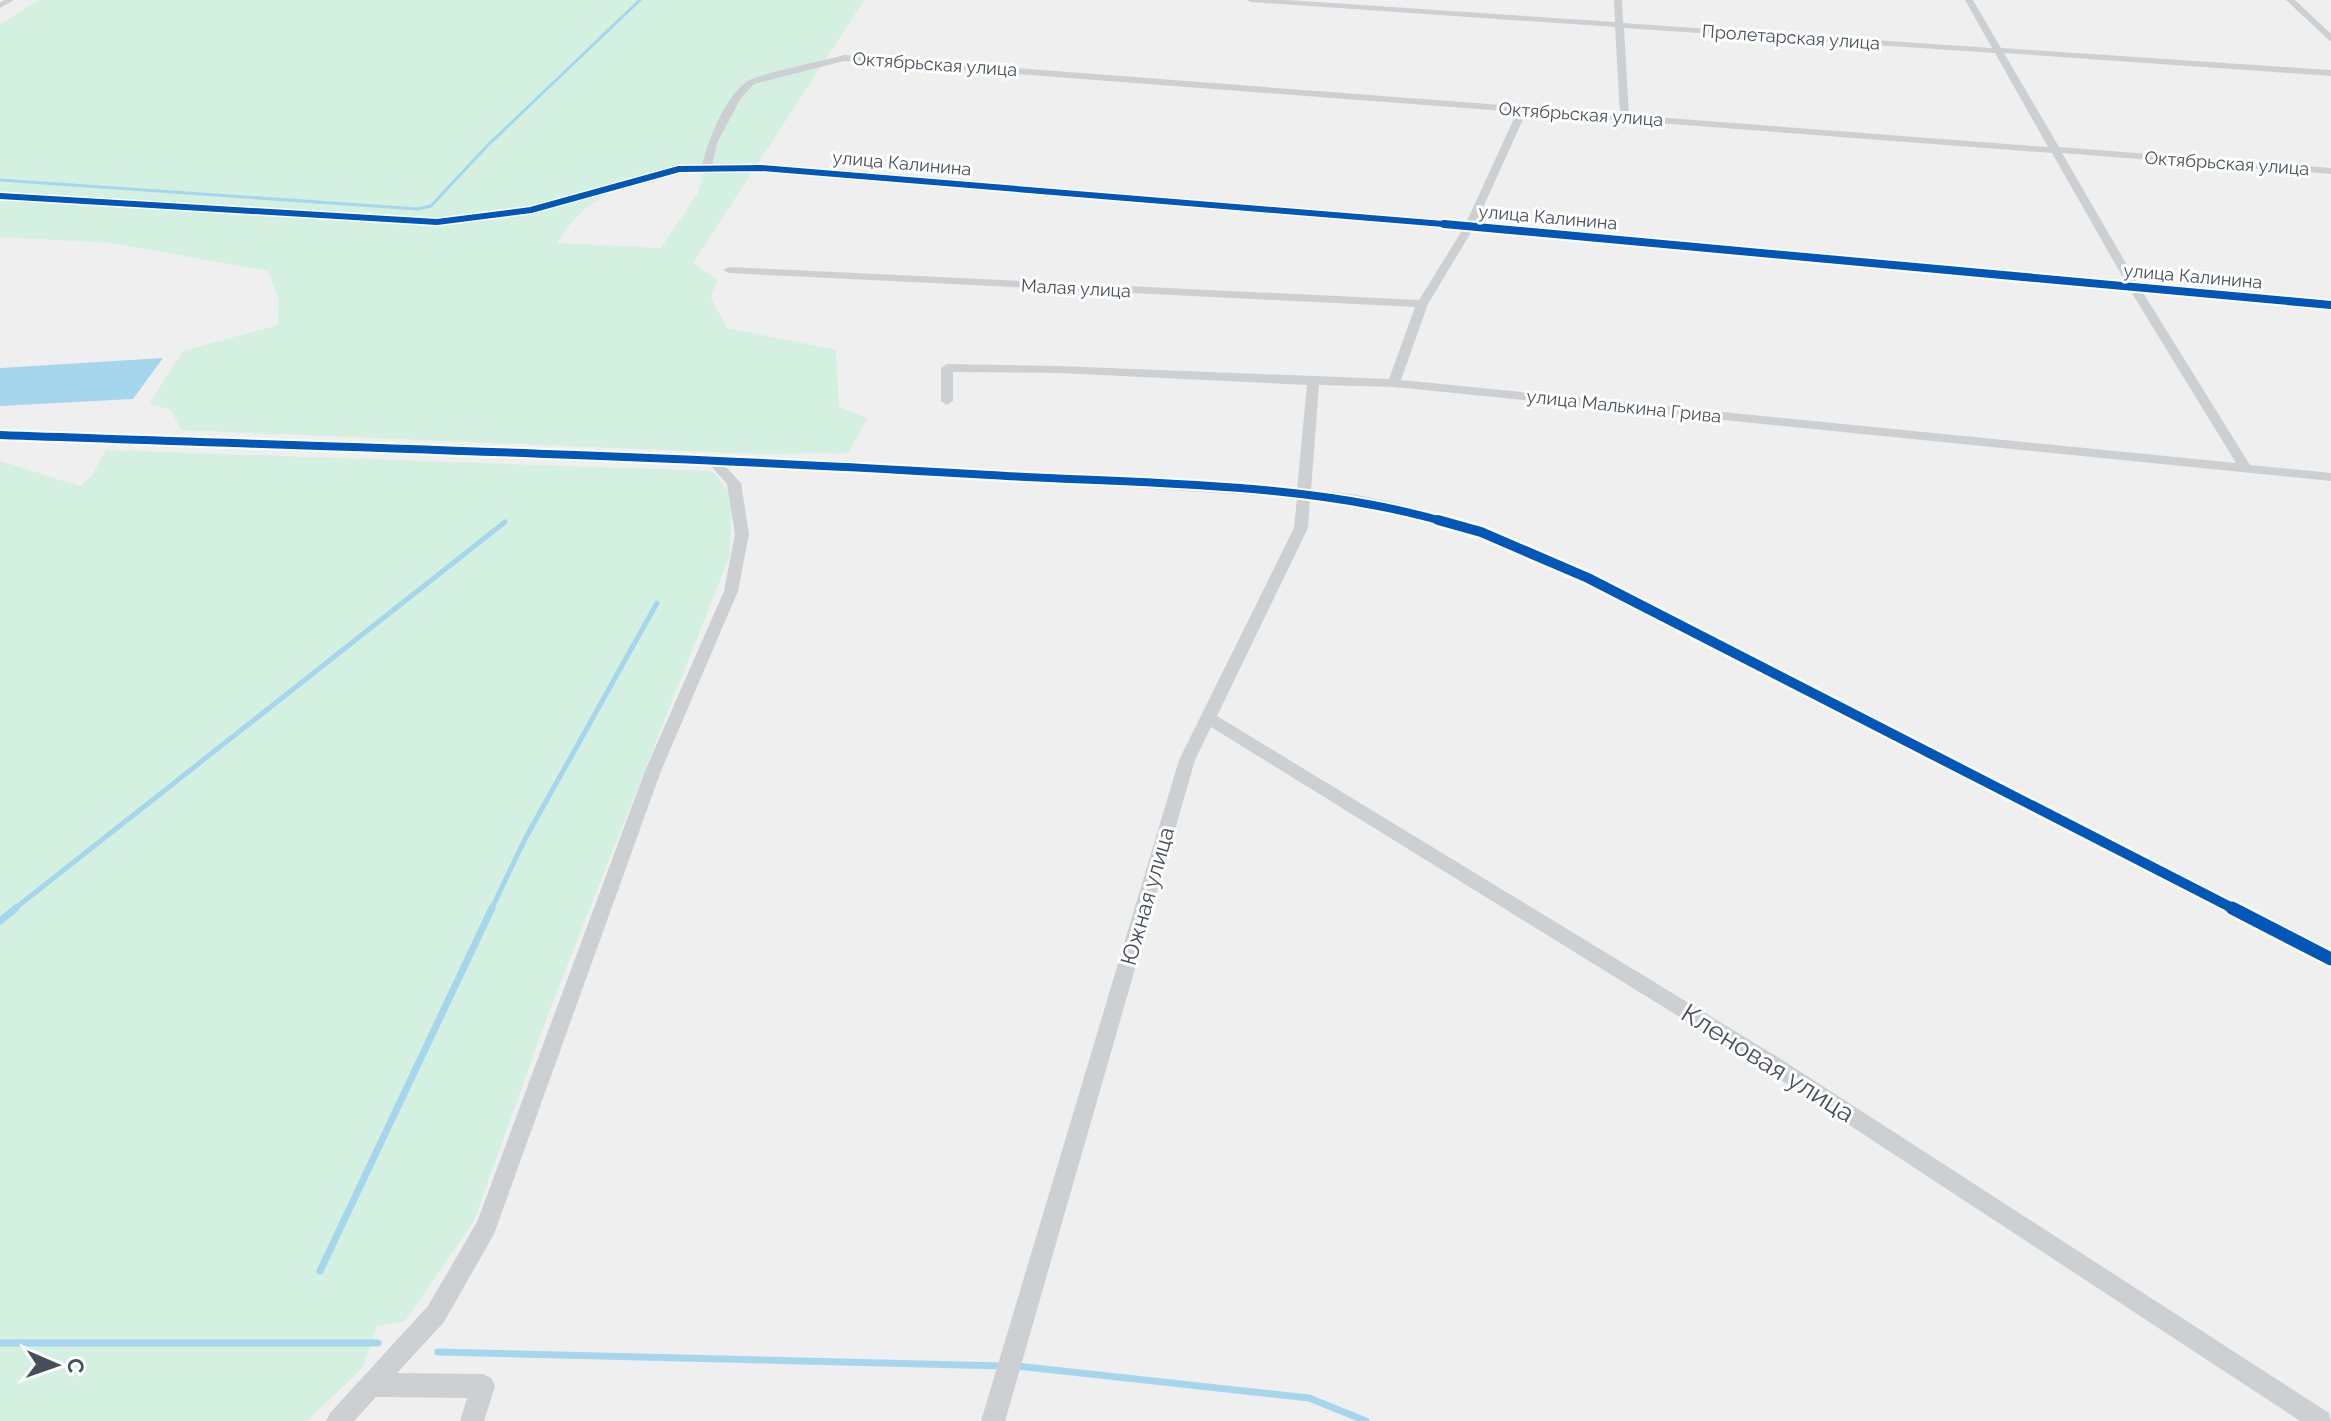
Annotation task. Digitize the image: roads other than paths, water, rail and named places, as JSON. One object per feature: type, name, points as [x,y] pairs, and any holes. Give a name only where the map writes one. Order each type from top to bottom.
[{"type":"street","points":[[0,6],[10,0]]},
{"type":"street","name":"Пролетарская улица","points":[[1251,0],[2331,73]]},
{"type":"street","points":[[1618,0],[1625,118]]},
{"type":"street","points":[[1969,0],[2134,287],[2246,469]]},
{"type":"street","points":[[2290,0],[2331,39]]},
{"type":"street","name":"Октябрьская улица","points":[[707,167],[712,143],[737,97],[751,82],[831,60],[909,61],[2331,171]]},
{"type":"street","points":[[1394,383],[1422,304],[1470,226],[1523,109]]},
{"type":"street","name":"улица Калинина","points":[[0,196],[437,222],[531,210],[646,175],[707,167],[761,168],[1470,226],[2331,305]]},
{"type":"street","name":"Малая улица","points":[[729,270],[1422,304]]},
{"type":"street","name":"улица Малькина Грива","points":[[947,401],[947,368],[1015,367],[1313,382],[1394,383],[2331,477]]},
{"type":"street","name":"Южная улица","points":[[993,1421],[1187,760],[1301,528],[1313,382]]},
{"type":"street","points":[[0,435],[910,469],[1306,494],[1402,509],[1525,548],[2331,959]]},
{"type":"street","points":[[338,1421],[436,1314],[486,1227],[653,771],[731,591],[742,534],[734,483],[714,462]]},
{"type":"street","name":"Кленовая улица","points":[[1208,718],[1777,1067],[2321,1421]]},
{"type":"street","points":[[372,1385],[483,1386],[472,1421]]},
{"type":"water","points":[[163,358],[133,399],[0,406],[0,368]]},
{"type":"waterway","points":[[0,180],[418,209],[431,206],[487,146],[640,0]]},
{"type":"waterway","points":[[13,910],[505,522]]},
{"type":"waterway","points":[[491,910],[525,839],[657,603]]},
{"type":"waterway","points":[[0,921],[16,908]]},
{"type":"waterway","points":[[320,1271],[492,908]]},
{"type":"waterway","points":[[0,1343],[378,1343]]},
{"type":"waterway","points":[[438,1352],[1003,1366]]},
{"type":"waterway","points":[[1017,1366],[1309,1398],[1366,1421]]}]
